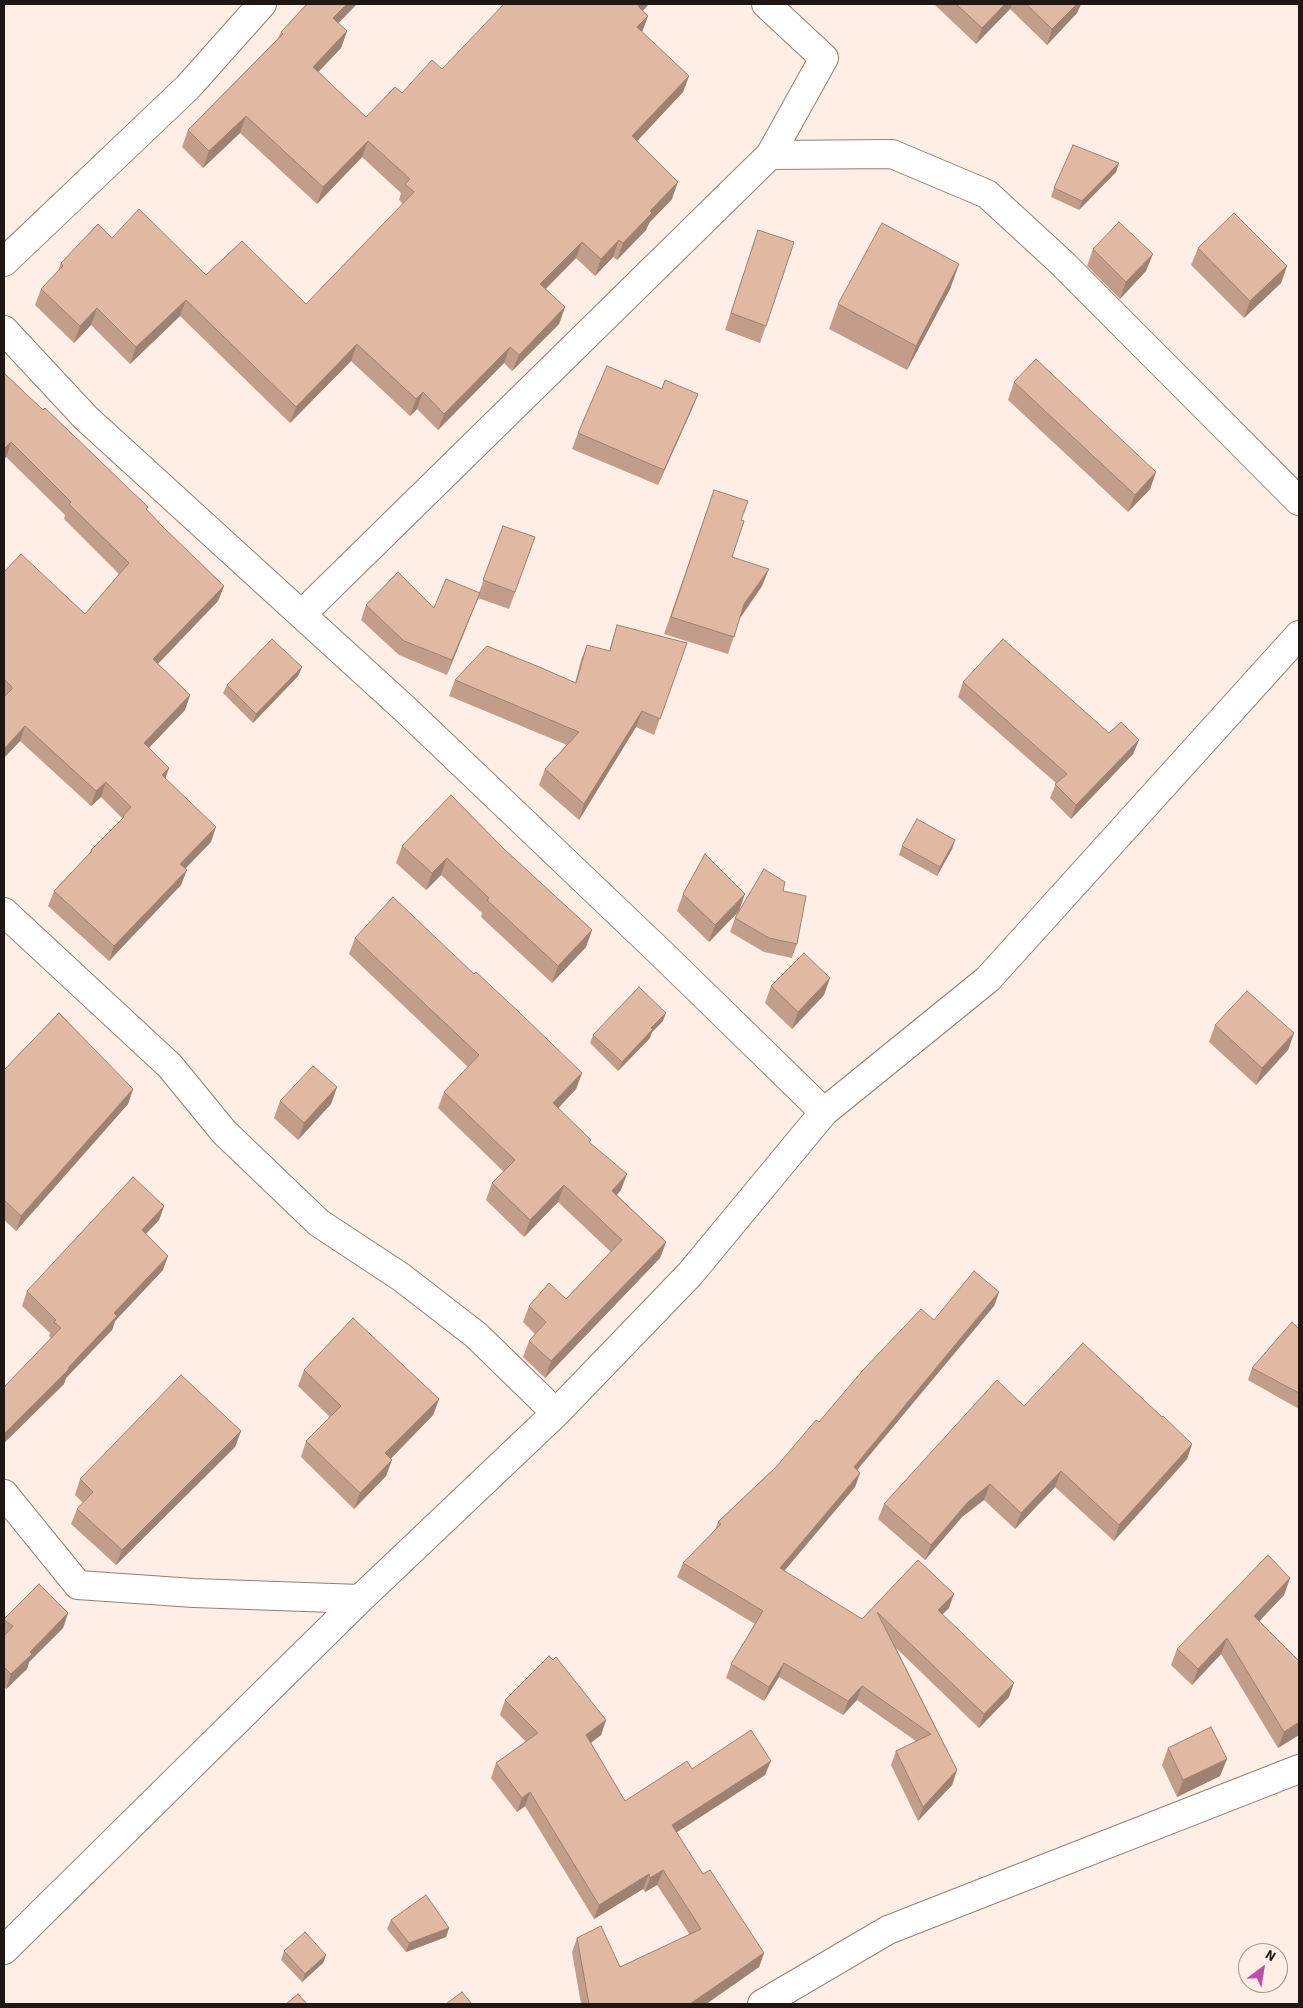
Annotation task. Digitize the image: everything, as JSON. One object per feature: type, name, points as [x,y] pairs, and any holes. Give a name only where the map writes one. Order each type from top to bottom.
[{"type":"street","points":[[4,262],[188,87],[262,4]]},
{"type":"street","points":[[302,614],[770,155],[824,58],[766,4]]},
{"type":"street","points":[[770,155],[892,154],[987,194],[1062,263],[1299,501]]},
{"type":"street","points":[[4,330],[86,418],[302,614],[649,942],[824,1112]]},
{"type":"street","points":[[4,1950],[360,1599],[556,1413],[690,1274],[824,1112],[988,979],[1299,635]]},
{"type":"street","points":[[4,912],[170,1066],[224,1132],[319,1223],[401,1277],[476,1335],[556,1413]]},
{"type":"street","points":[[4,1494],[78,1585],[194,1593],[360,1599]]},
{"type":"street","points":[[762,2004],[888,1930],[1299,1769]]},
{"type":"building","points":[[307,4],[347,4],[333,18],[347,31],[313,67],[366,117],[395,87],[402,93],[432,60],[442,69],[504,4],[640,4],[638,6],[648,16],[637,27],[689,76],[632,136],[678,182],[623,243],[619,240],[601,259],[582,242],[540,284],[565,307],[519,355],[510,347],[444,414],[423,392],[416,399],[357,344],[296,407],[186,300],[136,347],[97,308],[80,326],[41,289],[63,266],[61,263],[98,224],[112,238],[139,209],[206,275],[242,241],[306,304],[414,192],[405,184],[410,179],[368,141],[323,187],[246,116],[209,151],[188,130],[283,34],[281,32]]},
{"type":"building","points":[[956,4],[1005,4],[982,28]]},
{"type":"building","points":[[1026,4],[1077,4],[1052,29]]},
{"type":"building","points":[[1073,145],[1119,163],[1082,201],[1054,188]]},
{"type":"building","points":[[1234,213],[1287,266],[1250,301],[1198,248]]},
{"type":"building","points":[[1119,222],[1153,254],[1126,282],[1093,249]]},
{"type":"building","points":[[882,223],[959,264],[916,346],[838,304]]},
{"type":"building","points":[[758,230],[794,242],[766,326],[731,313]]},
{"type":"building","points":[[1036,359],[1156,472],[1135,495],[1014,382]]},
{"type":"building","points":[[607,366],[662,389],[665,380],[698,394],[664,470],[578,433]]},
{"type":"building","points":[[4,373],[43,410],[45,408],[148,507],[146,509],[163,527],[224,586],[153,659],[190,695],[144,743],[169,768],[162,775],[216,827],[180,864],[187,870],[114,946],[54,891],[124,817],[131,807],[106,782],[96,791],[25,726],[4,749],[4,697],[12,689],[4,679],[4,572],[21,554],[85,614],[129,563],[69,504],[71,502],[11,442],[4,449]]},
{"type":"building","points":[[714,490],[748,501],[741,520],[744,521],[732,557],[769,569],[744,604],[734,637],[671,617]]},
{"type":"building","points":[[503,526],[535,537],[515,592],[483,580]]},
{"type":"building","points":[[398,572],[434,608],[446,579],[480,593],[452,660],[404,641],[366,605]]},
{"type":"building","points":[[617,625],[687,643],[660,719],[642,711],[584,804],[545,769],[579,732],[455,680],[487,646],[576,683],[587,645],[610,651]]},
{"type":"building","points":[[272,639],[302,667],[256,714],[227,685]]},
{"type":"building","points":[[1003,639],[1109,733],[1121,722],[1139,740],[1076,805],[1055,784],[1067,774],[963,682]]},
{"type":"building","points":[[451,795],[504,849],[592,930],[558,966],[487,900],[489,898],[447,858],[432,873],[402,846]]},
{"type":"building","points":[[917,819],[955,840],[940,867],[902,846]]},
{"type":"building","points":[[705,854],[745,894],[715,925],[683,894]]},
{"type":"building","points":[[764,869],[785,882],[783,891],[806,896],[797,944],[769,938],[735,918]]},
{"type":"building","points":[[393,897],[474,974],[476,972],[582,1073],[553,1103],[591,1140],[589,1142],[627,1174],[612,1191],[666,1242],[551,1361],[529,1341],[546,1322],[529,1306],[549,1283],[566,1299],[622,1240],[564,1185],[530,1220],[492,1183],[515,1160],[444,1092],[479,1055],[355,938]]},
{"type":"building","points":[[804,953],[830,978],[798,1012],[771,986]]},
{"type":"building","points":[[639,987],[666,1013],[622,1062],[593,1035]]},
{"type":"building","points":[[1247,991],[1294,1033],[1262,1068],[1215,1025]]},
{"type":"building","points":[[59,1013],[133,1089],[21,1216],[4,1200],[4,1070]]},
{"type":"building","points":[[313,1066],[337,1087],[304,1123],[280,1101]]},
{"type":"building","points":[[133,1177],[164,1206],[142,1230],[168,1256],[114,1313],[117,1316],[69,1369],[4,1434],[4,1387],[61,1328],[54,1322],[56,1320],[27,1291]]},
{"type":"building","points":[[974,1271],[999,1292],[854,1467],[860,1473],[780,1568],[862,1619],[918,1560],[954,1594],[938,1610],[1014,1683],[984,1714],[877,1612],[957,1770],[923,1807],[896,1751],[931,1734],[862,1686],[848,1701],[784,1663],[769,1687],[731,1664],[763,1611],[683,1563],[721,1524],[718,1522],[777,1466],[816,1420],[819,1422],[863,1370],[921,1309],[934,1320]]},
{"type":"building","points":[[353,1318],[439,1399],[385,1453],[392,1460],[360,1493],[306,1441],[341,1406],[304,1370]]},
{"type":"building","points":[[1292,1322],[1299,1329],[1299,1393],[1252,1368]]},
{"type":"building","points":[[1083,1343],[1192,1444],[1119,1525],[1061,1471],[1021,1513],[990,1484],[968,1502],[931,1545],[884,1504],[997,1380],[1024,1406]]},
{"type":"building","points":[[181,1375],[241,1431],[122,1550],[77,1509],[93,1492],[80,1479]]},
{"type":"building","points":[[1268,1555],[1290,1578],[1254,1616],[1299,1661],[1299,1722],[1284,1732],[1227,1638],[1198,1669],[1177,1649]]},
{"type":"building","points":[[39,1584],[68,1613],[30,1652],[32,1654],[11,1674],[4,1667],[4,1636],[13,1626],[4,1619]]},
{"type":"building","points":[[549,1656],[553,1660],[556,1657],[606,1720],[586,1735],[625,1801],[687,1761],[692,1769],[751,1730],[771,1761],[672,1825],[703,1874],[710,1870],[764,1953],[690,2004],[589,2004],[577,1938],[601,1926],[620,1967],[701,1929],[663,1870],[650,1878],[649,1874],[599,1905],[530,1792],[522,1798],[496,1763],[538,1733],[505,1700]]},
{"type":"building","points":[[1211,1727],[1227,1759],[1183,1780],[1168,1748]]},
{"type":"building","points":[[426,1895],[449,1928],[409,1943],[391,1920]]},
{"type":"building","points":[[305,1932],[326,1955],[305,1974],[284,1951]]},
{"type":"building","points":[[462,1992],[472,2004],[446,2004]]},
{"type":"building","points":[[298,1994],[307,2004],[286,2004]]}]
